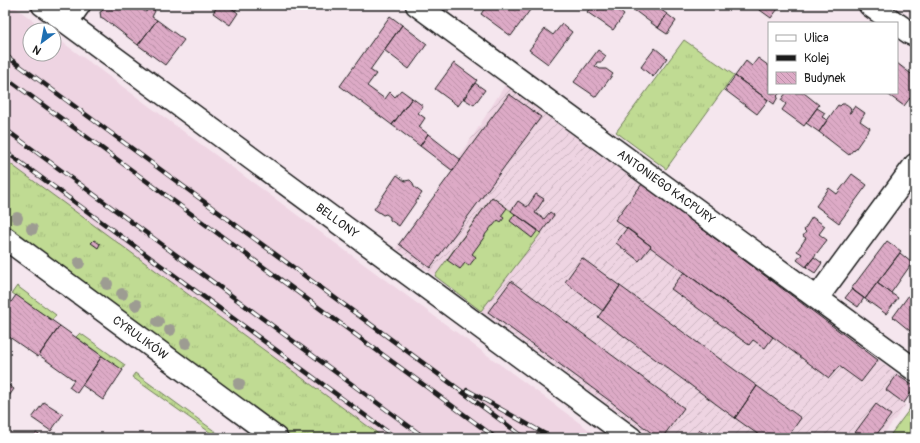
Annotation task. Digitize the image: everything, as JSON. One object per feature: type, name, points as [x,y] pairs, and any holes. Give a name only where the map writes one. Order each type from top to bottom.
[{"type":"street","name":"BELLONY","points":[[43,5],[73,13],[631,438]]},
{"type":"street","name":"ANTONIEGO KACPURY","points":[[417,5],[915,370]]},
{"type":"street","points":[[870,5],[893,22]]},
{"type":"street","points":[[898,25],[915,35]]},
{"type":"street","points":[[817,298],[915,164]]},
{"type":"street","name":"CYRULIKÓW","points":[[5,238],[276,438]]},
{"type":"shaded area","points":[[5,5],[12,5],[35,22],[22,22],[22,62],[62,62],[62,42],[600,438],[325,438],[5,201]]},
{"type":"shaded area","points":[[505,85],[641,185],[642,184],[915,387],[904,403],[905,406],[881,438],[653,438],[481,311],[541,233],[447,260],[435,276],[396,248],[461,160],[458,157]]},
{"type":"green space","points":[[684,40],[734,75],[666,169],[616,132]]},
{"type":"green space","points":[[5,160],[384,438],[293,438],[5,225]]},
{"type":"green space","points":[[492,197],[541,233],[481,311],[435,276]]},
{"type":"green space","points":[[17,286],[56,315],[52,320],[12,293]]},
{"type":"green space","points":[[80,333],[125,365],[122,370],[76,337]]},
{"type":"green space","points":[[135,373],[224,438],[218,438],[132,377]]},
{"type":"green space","points":[[915,402],[915,438],[888,438]]},
{"type":"building","points":[[107,5],[136,5],[146,12],[150,7],[155,11],[152,17],[157,20],[138,45],[101,18],[100,12]]},
{"type":"building","points":[[218,5],[228,5],[238,13],[230,25],[213,13]]},
{"type":"building","points":[[228,5],[239,5],[235,11]]},
{"type":"building","points":[[465,5],[476,5],[472,10]]},
{"type":"building","points":[[487,5],[524,5],[530,10],[511,36],[481,14]]},
{"type":"building","points":[[592,5],[611,5],[624,15],[613,30],[587,12]]},
{"type":"building","points":[[631,5],[654,5],[667,14],[658,28],[630,7]]},
{"type":"building","points":[[753,5],[781,5],[771,18]]},
{"type":"building","points":[[667,14],[676,21],[667,34],[658,28]]},
{"type":"building","points":[[390,16],[402,25],[370,70],[376,74],[367,86],[385,99],[390,92],[395,97],[401,90],[412,98],[392,125],[340,86]]},
{"type":"building","points":[[157,20],[184,40],[165,65],[138,45]]},
{"type":"building","points":[[562,24],[572,32],[548,64],[529,50],[545,29],[553,35]]},
{"type":"building","points":[[402,25],[427,44],[409,69],[384,50]]},
{"type":"building","points":[[655,48],[667,58],[653,77],[641,67]]},
{"type":"building","points":[[598,50],[606,56],[602,62],[597,62],[595,66],[600,69],[606,69],[613,74],[596,97],[574,82]]},
{"type":"building","points":[[758,58],[768,65],[768,94],[779,94],[774,104],[735,76],[746,61],[752,66]]},
{"type":"building","points":[[454,63],[477,80],[458,106],[435,89]]},
{"type":"building","points":[[898,64],[915,77],[915,101],[910,98],[904,106],[887,94],[898,94]]},
{"type":"building","points":[[735,76],[768,100],[757,114],[725,90]]},
{"type":"building","points":[[475,83],[485,90],[474,105],[464,99]]},
{"type":"building","points":[[509,94],[541,117],[430,268],[399,244]]},
{"type":"building","points":[[785,94],[805,94],[819,105],[804,126],[782,110],[786,104],[781,100]]},
{"type":"building","points":[[412,98],[423,106],[418,113],[425,118],[419,127],[428,134],[420,146],[392,125]]},
{"type":"building","points":[[842,104],[846,104],[850,107],[851,110],[849,113],[855,106],[865,113],[860,121],[870,128],[854,151],[853,150],[849,155],[819,132],[838,105],[840,106]]},
{"type":"building","points":[[817,108],[825,113],[822,117],[827,120],[819,132],[806,123]]},
{"type":"building","points":[[428,134],[461,160],[453,171],[420,146]]},
{"type":"building","points":[[852,174],[867,185],[839,223],[816,206],[829,188],[837,194]]},
{"type":"building","points":[[397,175],[405,181],[410,180],[414,187],[422,193],[399,226],[390,220],[390,217],[386,214],[383,215],[374,209]]},
{"type":"building","points":[[642,184],[878,360],[861,382],[839,366],[829,378],[615,220]]},
{"type":"building","points":[[536,194],[544,199],[535,213],[544,219],[550,212],[554,215],[541,233],[511,211],[518,201],[527,207]]},
{"type":"building","points":[[492,197],[507,208],[501,216],[504,218],[501,222],[498,220],[485,235],[472,254],[476,257],[469,266],[465,263],[460,269],[447,260]]},
{"type":"building","points":[[515,214],[538,230],[532,238],[510,221]]},
{"type":"building","points":[[812,217],[825,226],[819,234],[827,240],[806,267],[797,260],[802,254],[797,251],[806,238],[803,236],[806,232],[804,230]]},
{"type":"building","points":[[627,228],[651,246],[639,261],[616,243]]},
{"type":"building","points":[[94,240],[100,244],[98,248],[91,243]]},
{"type":"building","points":[[887,241],[901,251],[865,299],[851,289]]},
{"type":"building","points":[[900,253],[912,263],[891,293],[877,283]]},
{"type":"building","points":[[814,257],[822,263],[815,273],[806,267]]},
{"type":"building","points":[[582,258],[620,286],[603,311],[565,282]]},
{"type":"building","points":[[684,272],[773,337],[765,348],[753,340],[749,345],[671,289]]},
{"type":"building","points":[[511,281],[684,408],[662,438],[658,438],[488,312]]},
{"type":"building","points":[[877,283],[898,298],[886,314],[865,299]]},
{"type":"building","points":[[620,286],[757,386],[735,418],[598,317]]},
{"type":"building","points":[[852,289],[864,298],[858,307],[845,298]]},
{"type":"building","points":[[16,295],[60,326],[38,357],[5,334],[5,311]]},
{"type":"building","points":[[909,295],[915,299],[915,335],[893,317]]},
{"type":"building","points":[[60,326],[102,356],[77,393],[69,387],[74,380],[39,355]]},
{"type":"building","points":[[102,356],[123,370],[103,400],[82,385]]},
{"type":"building","points":[[897,375],[915,387],[904,403],[886,390]]},
{"type":"building","points":[[6,383],[14,389],[5,402],[5,384]]},
{"type":"building","points":[[757,386],[801,418],[787,438],[763,438],[735,418]]},
{"type":"building","points":[[44,402],[63,414],[51,431],[32,418]]},
{"type":"building","points":[[876,404],[891,415],[874,438],[851,438]]},
{"type":"building","points":[[699,430],[711,438],[694,438]]},
{"type":"building","points":[[36,433],[44,438],[33,438]]},
{"type":"railway","points":[[5,55],[525,438]]},
{"type":"railway","points":[[5,77],[496,438]]},
{"type":"railway","points":[[5,129],[425,438]]},
{"type":"railway","points":[[5,151],[396,438]]},
{"type":"railway","points":[[467,390],[552,438]]}]
